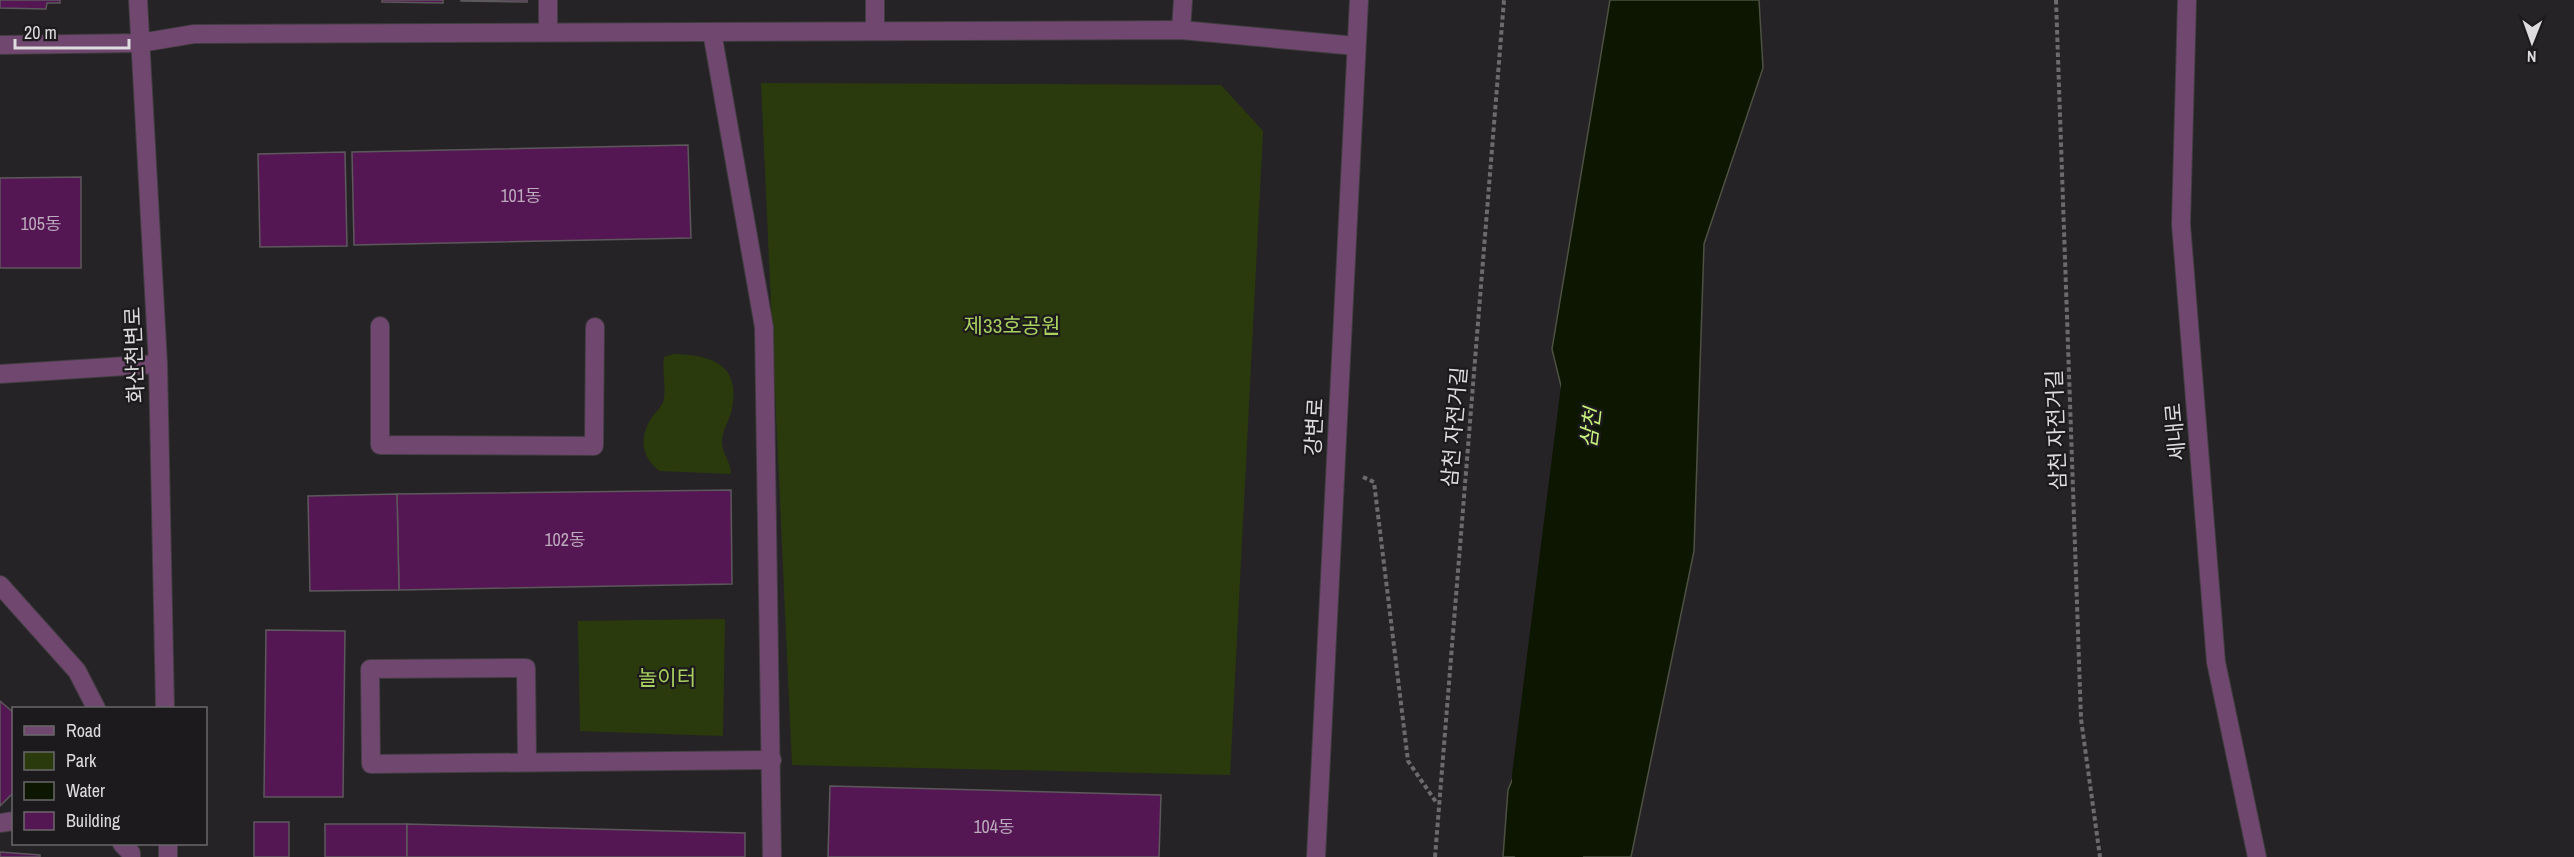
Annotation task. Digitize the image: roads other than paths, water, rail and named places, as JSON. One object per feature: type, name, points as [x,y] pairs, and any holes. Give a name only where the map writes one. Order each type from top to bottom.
[{"type":"street","name":"화산천변로","points":[[138,0],[158,364],[165,707]]},
{"type":"street","points":[[548,32],[549,0]]},
{"type":"street","points":[[875,0],[875,31]]},
{"type":"street","points":[[1181,30],[1183,0]]},
{"type":"street","name":"강변로","points":[[1316,857],[1359,0]]},
{"type":"street","name":"세내로","points":[[2187,0],[2181,224],[2215,650],[2257,857]]},
{"type":"street","points":[[0,45],[140,43],[194,34],[1181,30],[1356,46]]},
{"type":"street","points":[[712,32],[765,327],[772,857]]},
{"type":"street","points":[[380,326],[380,445],[594,446],[594,327]]},
{"type":"street","points":[[0,374],[158,364]]},
{"type":"street","points":[[0,585],[77,671],[95,707]]},
{"type":"street","points":[[527,762],[526,668],[370,669],[371,764],[772,760]]},
{"type":"water","points":[[1610,0],[1759,0],[1763,68],[1704,244],[1694,551],[1631,857],[1503,857],[1508,790],[1603,560],[1552,349]]},
{"type":"waterway","name":"삼천","points":[[1549,857],[1546,777],[1595,388]]},
{"type":"park label","name":"제33호공원","points":[[1012,325]]},
{"type":"park label","name":"놀이터","points":[[667,677]]}]
